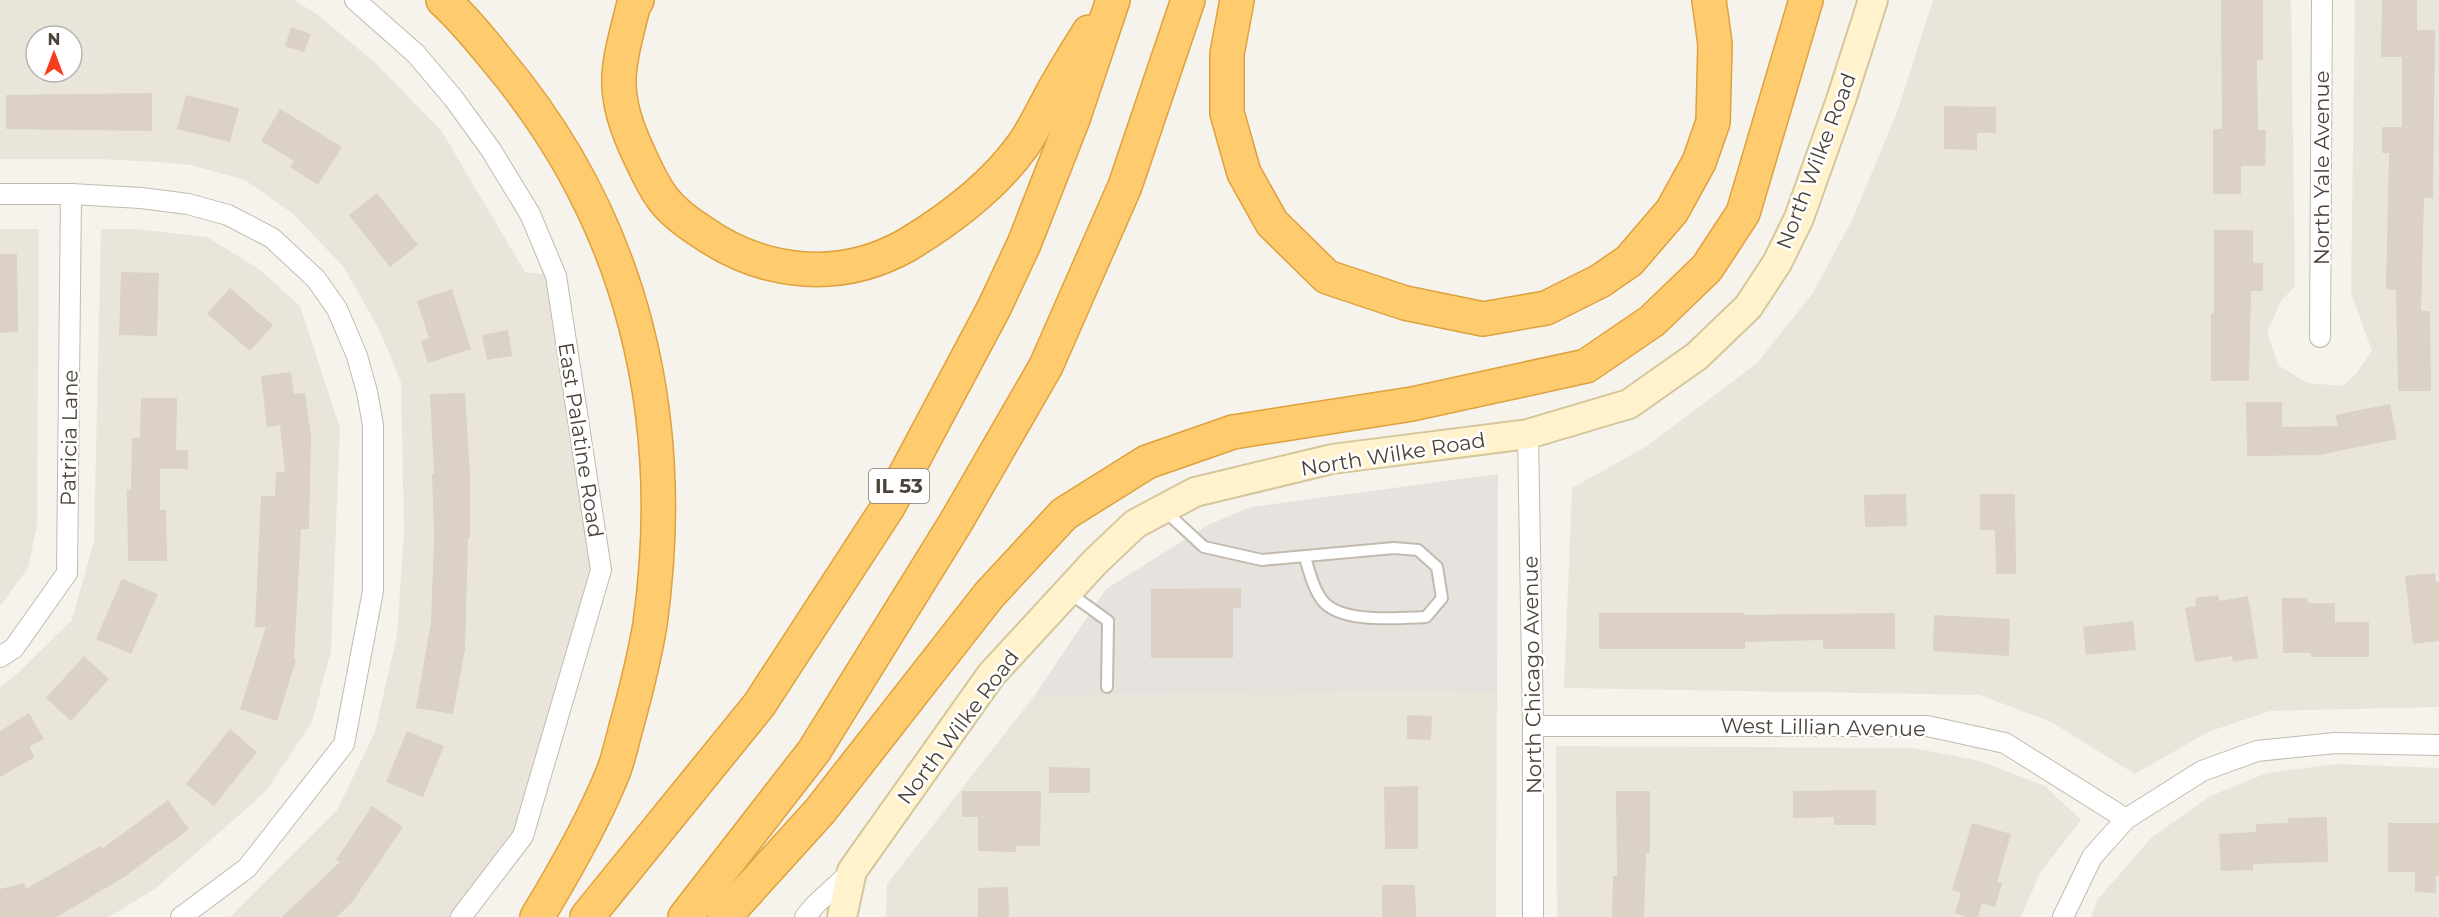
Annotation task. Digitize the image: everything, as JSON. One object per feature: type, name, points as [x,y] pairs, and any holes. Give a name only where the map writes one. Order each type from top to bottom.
[{"type":"highway","points":[[443,0],[461,16],[547,123],[603,226],[627,288],[653,415],[658,472],[656,580],[643,668],[613,773],[564,872],[537,917]]},
{"type":"highway","points":[[637,0],[631,18],[619,82],[623,112],[645,167],[664,200],[687,222],[746,258],[782,268],[825,269],[861,264],[905,246],[946,220],[994,181],[1024,144],[1060,78],[1112,0]]},
{"type":"highway","name":"IL 53","points":[[587,917],[759,705],[888,507],[993,309],[1024,244],[1065,140],[1112,0]]},
{"type":"highway","points":[[685,917],[814,751],[956,522],[1046,366],[1125,186],[1188,0]]},
{"type":"highway","points":[[1237,0],[1227,54],[1227,113],[1244,173],[1272,223],[1327,277],[1405,303],[1483,319],[1546,309],[1600,281],[1629,261],[1672,211],[1699,162],[1713,122],[1715,44],[1709,0]]},
{"type":"highway","points":[[724,917],[820,811],[989,595],[1064,514],[1148,462],[1233,432],[1413,404],[1586,366],[1652,321],[1707,268],[1743,213],[1806,0]]},
{"type":"street","name":"East Palatine Road","points":[[355,0],[416,54],[454,99],[491,150],[530,214],[556,276],[601,570],[523,836],[461,917]]},
{"type":"street","name":"North Wilke Road","points":[[842,917],[852,871],[991,675],[1135,524],[1195,492],[1332,459],[1528,434],[1629,404],[1697,356],[1748,307],[1777,264],[1799,218],[1841,100],[1873,0]]},
{"type":"street","name":"North Yale Avenue","points":[[2319,337],[2322,0]]},
{"type":"street","points":[[0,194],[71,194],[141,198],[188,204],[228,214],[273,238],[316,279],[337,309],[357,356],[373,425],[373,591],[344,744],[247,868],[181,917]]},
{"type":"street","name":"Patricia Lane","points":[[0,657],[14,648],[67,573],[71,194]]},
{"type":"street","name":"North Chicago Avenue","points":[[1528,434],[1533,726],[1533,917]]},
{"type":"street","name":"West Lillian Avenue","points":[[1533,726],[1927,726],[2005,743],[2126,819]]},
{"type":"street","points":[[2063,917],[2092,856],[2126,819],[2202,771],[2257,751],[2335,743],[2439,746]]},
{"type":"street","points":[[805,917],[816,903],[852,871]]},
{"type":"lane","points":[[1163,509],[1204,547],[1262,560],[1394,548],[1418,550],[1437,567],[1442,598],[1426,617],[1384,618],[1342,614],[1323,602],[1309,574],[1305,557]]},
{"type":"lane","points":[[1068,592],[1108,621],[1107,687]]},
{"type":"shaded area","points":[[0,0],[294,0],[318,15],[373,61],[441,130],[525,272],[556,276],[601,570],[523,836],[461,917],[230,917],[337,810],[375,732],[397,635],[404,531],[401,382],[380,331],[343,266],[292,213],[245,180],[191,165],[100,159],[0,159]]},
{"type":"shaded area","points":[[1933,0],[2291,0],[2295,286],[2281,301],[2267,332],[2278,365],[2307,383],[2343,386],[2355,375],[2372,351],[2351,293],[2355,0],[2439,0],[2439,707],[2270,711],[2208,732],[2135,774],[2051,722],[1980,695],[1564,688],[1572,488],[1647,446],[1757,363],[1813,293],[1852,220],[1898,110]]},
{"type":"shaded area","points":[[0,229],[39,229],[37,525],[28,568],[0,606]]},
{"type":"shaded area","points":[[101,229],[136,229],[207,237],[259,269],[300,306],[340,428],[331,651],[312,722],[265,792],[156,888],[109,917],[0,917],[0,687],[18,673],[72,620],[94,541]]},
{"type":"shaded area","points":[[1498,474],[1497,693],[1035,695],[1106,589],[1208,525],[1251,507]]},
{"type":"shaded area","points":[[1497,693],[1496,917],[886,917],[887,884],[1035,695]]},
{"type":"shaded area","points":[[1556,746],[1913,748],[1980,761],[2045,786],[2081,820],[2040,873],[2021,917],[1557,917]]},
{"type":"shaded area","points":[[2336,764],[2439,768],[2439,917],[2091,917],[2098,899],[2151,838],[2210,796],[2267,773]]},
{"type":"building","points":[[2221,0],[2263,0],[2263,60],[2257,60],[2258,130],[2266,130],[2265,166],[2241,166],[2241,194],[2213,194],[2213,129],[2222,129]]},
{"type":"building","points":[[2382,0],[2417,0],[2417,30],[2435,30],[2433,198],[2424,198],[2421,311],[2430,311],[2431,391],[2398,391],[2396,290],[2386,289],[2389,153],[2382,153],[2382,127],[2402,127],[2402,57],[2381,57]]},
{"type":"building","points":[[291,27],[311,34],[304,52],[285,46]]},
{"type":"building","points":[[152,93],[152,131],[6,129],[6,95]]},
{"type":"building","points":[[186,95],[239,108],[230,142],[177,129]]},
{"type":"building","points":[[1944,106],[1996,107],[1996,133],[1977,133],[1977,150],[1944,149]]},
{"type":"building","points":[[280,109],[342,147],[318,185],[290,167],[294,161],[261,141]]},
{"type":"building","points":[[377,193],[418,245],[390,267],[349,215]]},
{"type":"building","points":[[2214,230],[2253,230],[2253,263],[2263,263],[2263,291],[2251,291],[2249,381],[2211,381]]},
{"type":"building","points":[[0,254],[17,254],[18,332],[0,333]]},
{"type":"building","points":[[121,272],[159,273],[157,336],[119,335]]},
{"type":"building","points":[[230,288],[273,325],[250,351],[207,314]]},
{"type":"building","points":[[452,289],[471,349],[428,363],[421,341],[429,338],[417,301]]},
{"type":"building","points":[[508,330],[512,356],[487,360],[482,335]]},
{"type":"building","points":[[291,372],[294,394],[305,393],[311,437],[309,529],[301,529],[294,659],[296,660],[277,721],[240,709],[266,627],[255,627],[261,496],[275,496],[276,472],[285,472],[280,425],[267,427],[261,376]]},
{"type":"building","points":[[465,393],[470,474],[470,538],[468,538],[465,650],[453,714],[416,708],[431,622],[434,538],[432,474],[434,474],[430,394]]},
{"type":"building","points":[[141,398],[177,398],[176,450],[188,450],[188,469],[160,469],[160,510],[166,510],[167,561],[128,561],[127,490],[131,490],[132,438],[140,438]]},
{"type":"building","points":[[2246,402],[2282,402],[2282,427],[2338,426],[2335,415],[2390,404],[2397,439],[2319,455],[2247,456]]},
{"type":"building","points":[[1906,494],[1907,526],[1865,527],[1864,495]]},
{"type":"building","points":[[1980,494],[2015,494],[2016,574],[1996,574],[1995,530],[1980,530]]},
{"type":"building","points":[[2435,573],[2436,582],[2439,582],[2439,641],[2413,644],[2405,576]]},
{"type":"building","points":[[122,579],[158,594],[131,654],[96,639]]},
{"type":"building","points":[[1241,588],[1241,608],[1233,608],[1233,658],[1151,658],[1151,589]]},
{"type":"building","points":[[2218,595],[2219,601],[2248,596],[2258,658],[2233,662],[2232,656],[2195,662],[2185,608],[2196,606],[2195,598]]},
{"type":"building","points":[[2282,598],[2307,598],[2308,603],[2335,603],[2335,622],[2369,622],[2369,657],[2311,657],[2311,653],[2283,653]]},
{"type":"building","points":[[1599,613],[1744,613],[1744,615],[1895,613],[1895,649],[1823,649],[1823,640],[1745,642],[1745,649],[1599,649]]},
{"type":"building","points":[[1934,615],[2010,619],[2009,656],[1933,651]]},
{"type":"building","points":[[2133,621],[2136,650],[2086,655],[2083,627]]},
{"type":"building","points":[[84,656],[109,679],[71,721],[46,698]]},
{"type":"building","points":[[29,713],[44,739],[29,747],[35,757],[0,777],[0,731]]},
{"type":"building","points":[[1407,715],[1432,716],[1431,740],[1407,739]]},
{"type":"building","points":[[230,729],[257,752],[214,806],[186,784]]},
{"type":"building","points":[[407,731],[444,746],[423,797],[386,782]]},
{"type":"building","points":[[1049,767],[1090,768],[1090,793],[1049,793]]},
{"type":"building","points":[[1418,786],[1418,849],[1385,849],[1384,787]]},
{"type":"building","points":[[1876,790],[1876,825],[1834,825],[1834,817],[1793,818],[1793,791]]},
{"type":"building","points":[[962,791],[1041,791],[1040,846],[1016,846],[1016,852],[978,851],[978,817],[962,817]]},
{"type":"building","points":[[1616,791],[1650,791],[1650,853],[1646,853],[1644,917],[1612,917],[1613,876],[1617,876]]},
{"type":"building","points":[[168,800],[189,829],[124,877],[57,917],[0,917],[0,889],[24,883],[26,889],[100,846],[102,849]]},
{"type":"building","points":[[372,806],[403,827],[352,902],[337,917],[282,917],[340,862],[336,860]]},
{"type":"building","points":[[2327,817],[2328,862],[2253,864],[2253,870],[2221,871],[2219,834],[2256,832],[2256,824],[2288,823],[2288,818]]},
{"type":"building","points":[[1972,823],[2011,834],[1997,882],[2002,883],[1995,907],[1982,903],[1978,917],[1967,917],[1955,913],[1961,893],[1952,890]]},
{"type":"building","points":[[2388,823],[2439,823],[2439,876],[2436,876],[2436,893],[2415,892],[2415,872],[2388,872]]},
{"type":"building","points":[[1382,885],[1415,885],[1416,917],[1382,917]]},
{"type":"building","points":[[1008,887],[1009,917],[978,917],[978,888]]}]
